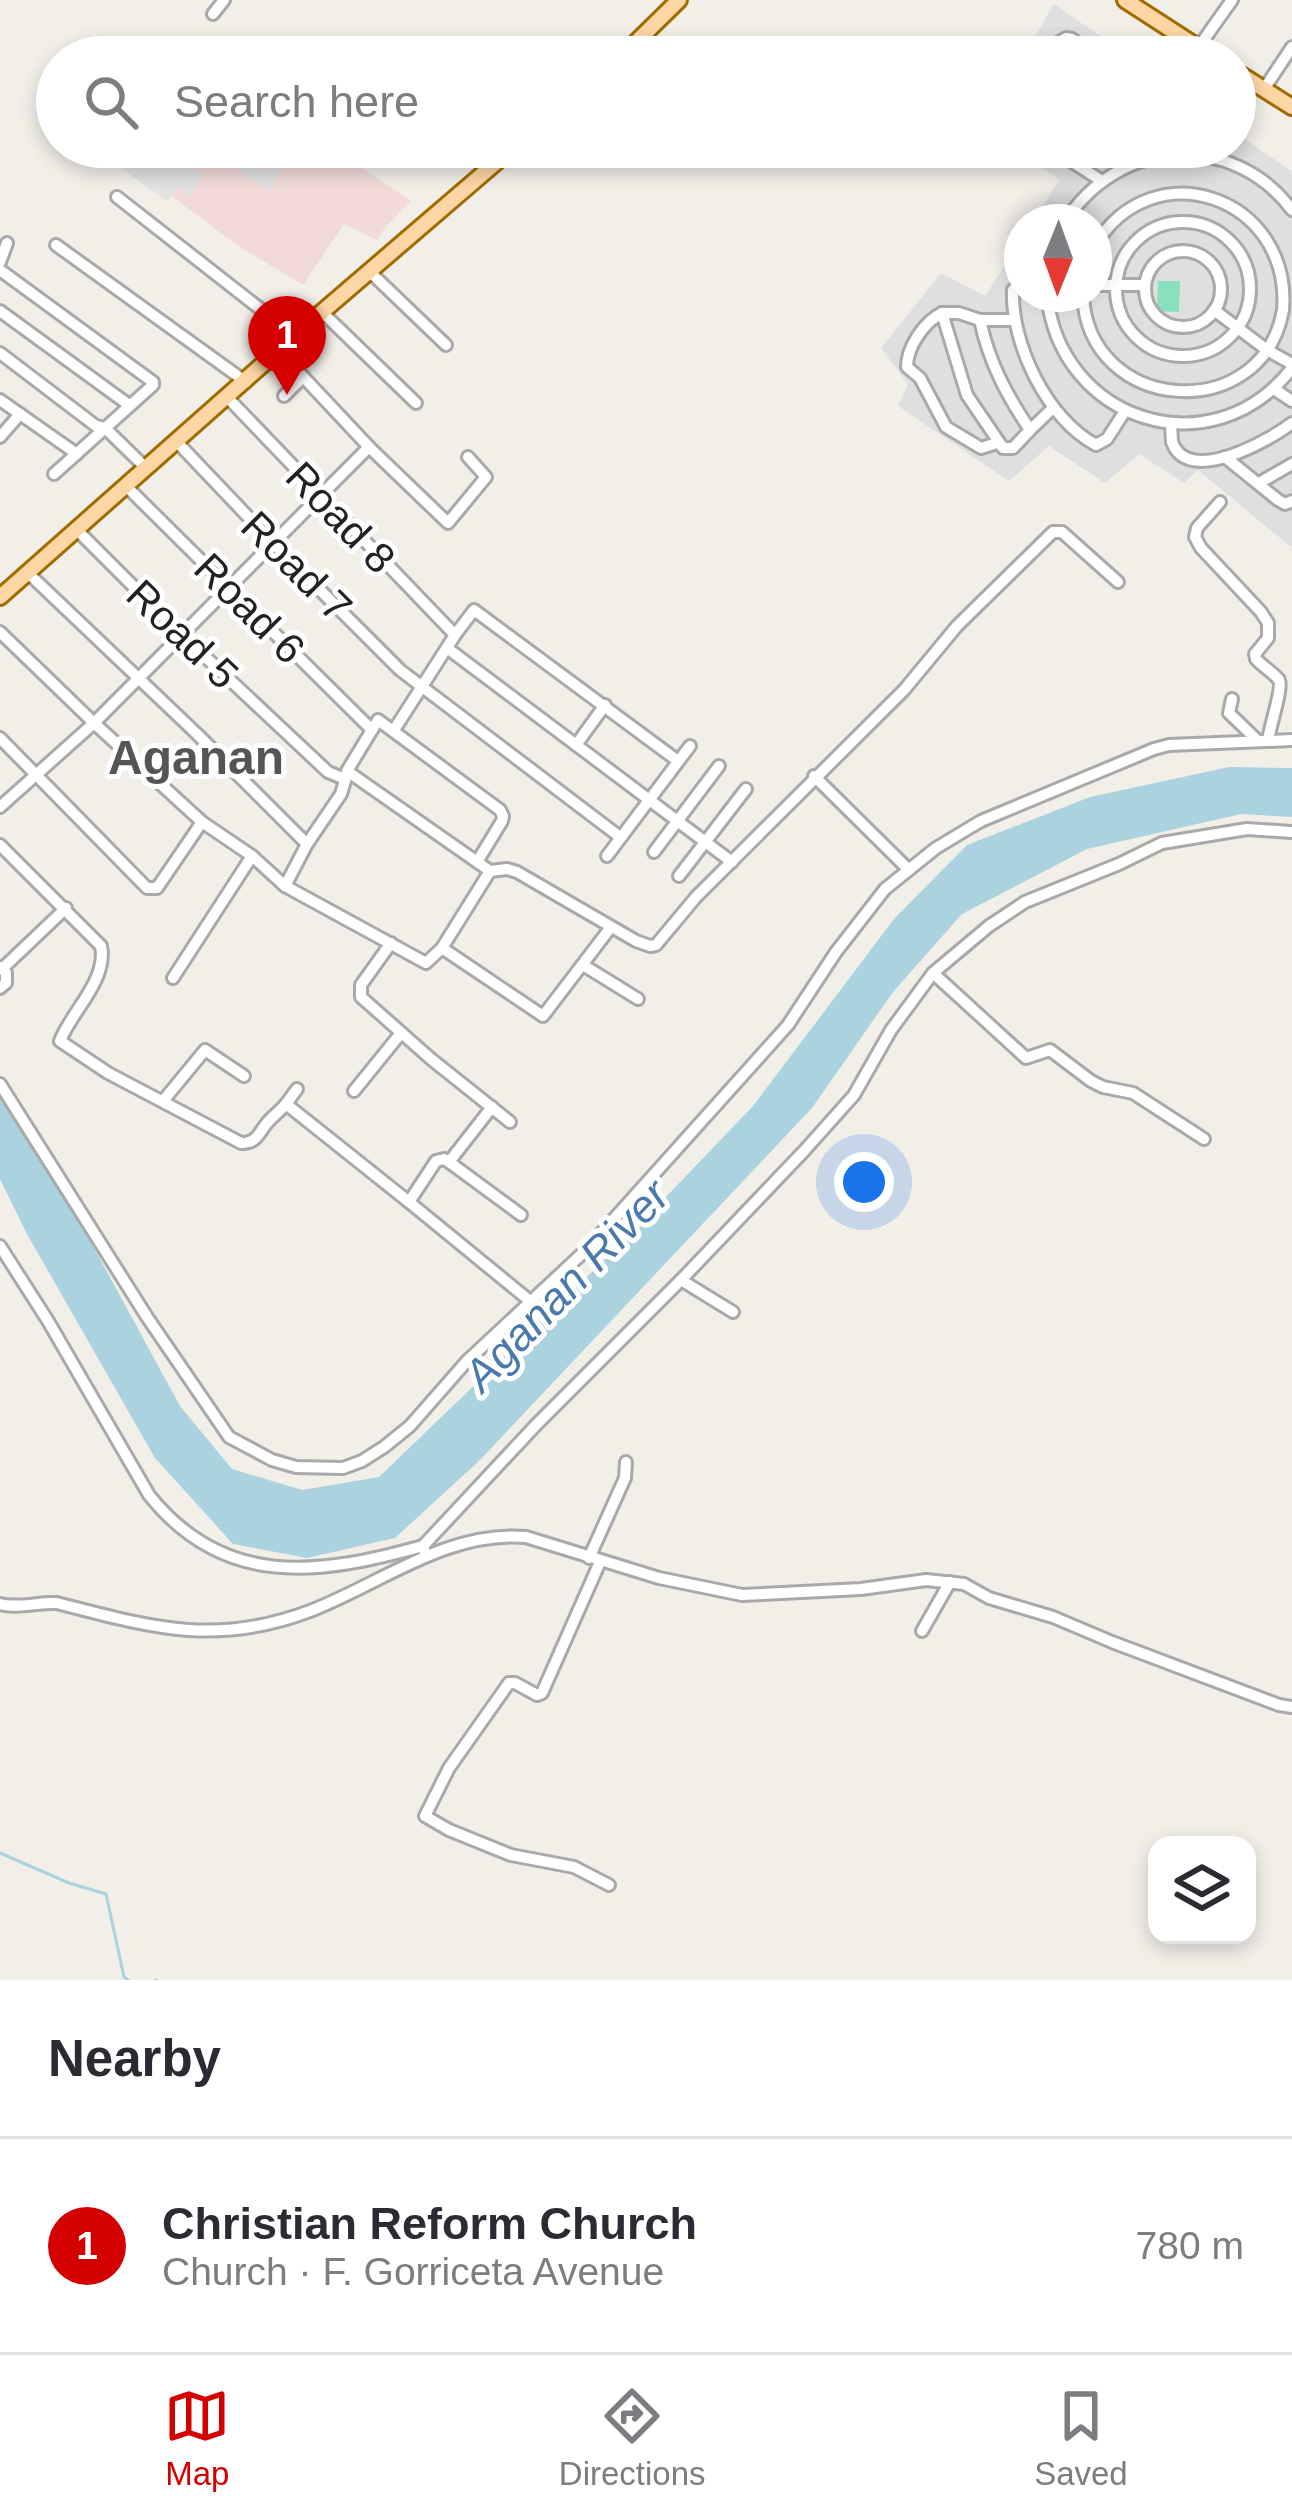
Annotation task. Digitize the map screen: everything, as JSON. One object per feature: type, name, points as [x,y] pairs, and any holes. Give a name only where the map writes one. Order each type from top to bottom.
[{"type":"main road","points":[[642,36],[679,0]]},
{"type":"main road","points":[[1125,0],[1148,6],[1185,36]]},
{"type":"main road","points":[[1256,84],[1292,107]]},
{"type":"main road","points":[[0,597],[489,168]]},
{"type":"street","points":[[213,14],[224,0]]},
{"type":"street","points":[[1206,36],[1232,0]]},
{"type":"street","points":[[1264,89],[1292,46]]},
{"type":"street","points":[[1083,168],[1102,181]]},
{"type":"street","points":[[1078,204],[1102,181],[1127,168]]},
{"type":"street","points":[[1241,168],[1275,190],[1292,210]]},
{"type":"street","points":[[1086,312],[1106,356],[1134,380],[1187,392],[1224,384],[1240,375],[1267,350],[1280,323],[1281,265],[1268,238],[1237,207],[1195,193],[1151,197],[1112,221]]},
{"type":"street","points":[[117,197],[295,336]]},
{"type":"street","points":[[1181,222],[1206,226],[1228,239],[1248,270],[1250,295],[1238,327],[1225,341],[1194,355],[1145,344],[1118,303],[1116,286],[1122,262],[1136,241],[1181,222]]},
{"type":"street","points":[[8,243],[0,266],[153,382],[54,474]]},
{"type":"street","points":[[56,245],[246,382]]},
{"type":"street","points":[[1174,252],[1193,252],[1209,262],[1219,278],[1220,296],[1214,310],[1197,325],[1178,327],[1160,320],[1148,304],[1145,285],[1151,268],[1174,252]]},
{"type":"street","points":[[369,271],[446,345]]},
{"type":"street","points":[[1112,286],[1145,285]]},
{"type":"street","points":[[1051,312],[1056,336],[1073,368],[1098,394],[1125,411],[1171,423],[1215,420],[1236,412],[1274,389],[1292,366],[1214,310]]},
{"type":"street","points":[[0,311],[128,405]]},
{"type":"street","points":[[322,312],[416,403]]},
{"type":"street","points":[[1014,312],[1036,378],[1052,408],[1072,428],[1096,445],[1107,440],[1125,411]]},
{"type":"street","points":[[997,443],[981,448],[946,427],[920,378],[907,367],[908,355],[921,332],[942,313],[1014,320]]},
{"type":"street","points":[[942,313],[967,395],[997,443],[1013,448],[1052,408]]},
{"type":"street","points":[[980,320],[999,383],[1030,430]]},
{"type":"street","points":[[280,352],[448,523],[486,477],[467,458]]},
{"type":"street","points":[[0,353],[101,429],[144,471]]},
{"type":"street","points":[[284,396],[303,376]]},
{"type":"street","points":[[1274,389],[1292,401]]},
{"type":"street","name":"Road 8","points":[[227,398],[455,635]]},
{"type":"street","points":[[0,400],[76,454]]},
{"type":"street","points":[[0,437],[20,414]]},
{"type":"street","points":[[1171,423],[1172,442],[1194,460],[1225,458],[1266,441],[1292,423]]},
{"type":"street","name":"Road 7","points":[[177,442],[400,670],[620,837]]},
{"type":"street","points":[[0,807],[94,723],[369,446]]},
{"type":"street","points":[[1225,458],[1279,500],[1292,501]]},
{"type":"street","points":[[1259,483],[1292,464]]},
{"type":"street","name":"Road 6","points":[[127,488],[372,730]]},
{"type":"street","points":[[1220,502],[1197,528],[1195,537],[1268,623],[1268,638],[1256,659],[1277,678],[1281,689],[1263,740]]},
{"type":"street","name":"Road 5","points":[[77,530],[328,772],[346,775],[490,872]]},
{"type":"street","points":[[0,632],[202,822],[252,856],[285,886],[426,962],[442,948],[490,872],[507,869],[636,940],[656,945],[696,897],[904,690],[957,626],[1053,532],[1062,532],[1118,582]]},
{"type":"street","points":[[28,573],[307,844]]},
{"type":"street","points":[[394,730],[475,610],[678,761]]},
{"type":"street","points":[[446,648],[732,862]]},
{"type":"street","points":[[1232,699],[1229,712],[1263,740]]},
{"type":"street","points":[[576,745],[605,705]]},
{"type":"street","points":[[285,886],[341,794],[346,775],[378,720],[500,810],[502,821],[477,862]]},
{"type":"street","points":[[0,738],[147,888],[157,888],[202,822]]},
{"type":"street","points":[[0,1084],[219,1426],[229,1437],[272,1460],[296,1468],[343,1468],[385,1447],[410,1426],[467,1361],[586,1250],[788,1025],[860,919],[908,869],[960,832],[1001,811],[1154,749],[1292,740]]},
{"type":"street","points":[[607,856],[690,746]]},
{"type":"street","points":[[654,852],[719,766]]},
{"type":"street","points":[[814,776],[908,869]]},
{"type":"street","points":[[679,876],[746,789]]},
{"type":"street","points":[[0,1604],[57,1603],[157,1628],[226,1631],[311,1610],[425,1551],[535,1426],[854,1095],[892,1030],[933,974],[989,926],[1025,902],[1162,843],[1246,829],[1292,832]]},
{"type":"street","points":[[0,845],[104,952],[89,992],[60,1037],[62,1044],[229,1137],[249,1143],[296,1089]]},
{"type":"street","points":[[173,978],[252,856]]},
{"type":"street","points":[[0,988],[6,983],[1,968],[66,908]]},
{"type":"street","points":[[442,948],[543,1016],[611,927]]},
{"type":"street","points":[[391,943],[359,990],[366,1003],[510,1122]]},
{"type":"street","points":[[583,965],[638,999]]},
{"type":"street","points":[[933,974],[1026,1058],[1050,1050],[1091,1081],[1133,1093],[1204,1139]]},
{"type":"street","points":[[355,1091],[401,1033]]},
{"type":"street","points":[[163,1101],[205,1050],[244,1076]]},
{"type":"street","points":[[286,1104],[530,1301]]},
{"type":"street","points":[[449,1162],[492,1107]]},
{"type":"street","points":[[409,1202],[440,1159],[520,1215]]},
{"type":"street","points":[[0,1246],[149,1496],[191,1538],[217,1553],[310,1568],[507,1536],[658,1578],[742,1595],[861,1589],[926,1580],[964,1584],[989,1598],[1053,1617],[1279,1706],[1292,1707]]},
{"type":"street","points":[[680,1280],[733,1312]]},
{"type":"street","points":[[609,1885],[574,1867],[511,1855],[425,1816],[449,1768],[509,1683],[542,1694],[625,1478],[626,1462]]},
{"type":"street","points":[[922,1631],[950,1582]]},
{"type":"shaded area","points":[[1054,4],[1100,36],[1035,36]]},
{"type":"shaded area","points":[[1256,147],[1292,172],[1292,548],[1198,470],[1184,483],[1139,454],[1105,483],[1049,446],[1009,481],[898,406],[908,384],[881,348],[941,273],[985,296],[1004,266],[1004,312],[1112,312],[1112,204],[1044,204],[1059,180],[1043,168],[1256,168]]},
{"type":"shaded area","points":[[121,168],[195,168],[205,175],[189,197],[177,188],[167,201]]},
{"type":"shaded area","points":[[135,168],[362,168],[411,201],[377,240],[344,224],[303,285],[235,244]]},
{"type":"shaded area","points":[[234,168],[264,172],[275,168],[281,172],[270,191]]},
{"type":"green space","points":[[1158,281],[1180,281],[1179,312],[1157,311]]},
{"type":"water","points":[[1229,767],[1292,768],[1292,817],[1241,814],[1087,849],[962,914],[893,992],[812,1108],[479,1461],[395,1538],[307,1558],[233,1544],[155,1458],[0,1179],[0,1089],[63,1191],[180,1406],[232,1469],[302,1490],[379,1477],[618,1247],[753,1106],[894,919],[967,845],[1090,797]]},
{"type":"waterway","points":[[0,1853],[106,1894],[128,1980]]},
{"type":"place","name":"Christian Reform Church","points":[[287,395]]},
{"type":"district","name":"Aganan","points":[[196,757]]},
{"type":"water label","name":"Aganan River","points":[[566,1285]]}]
